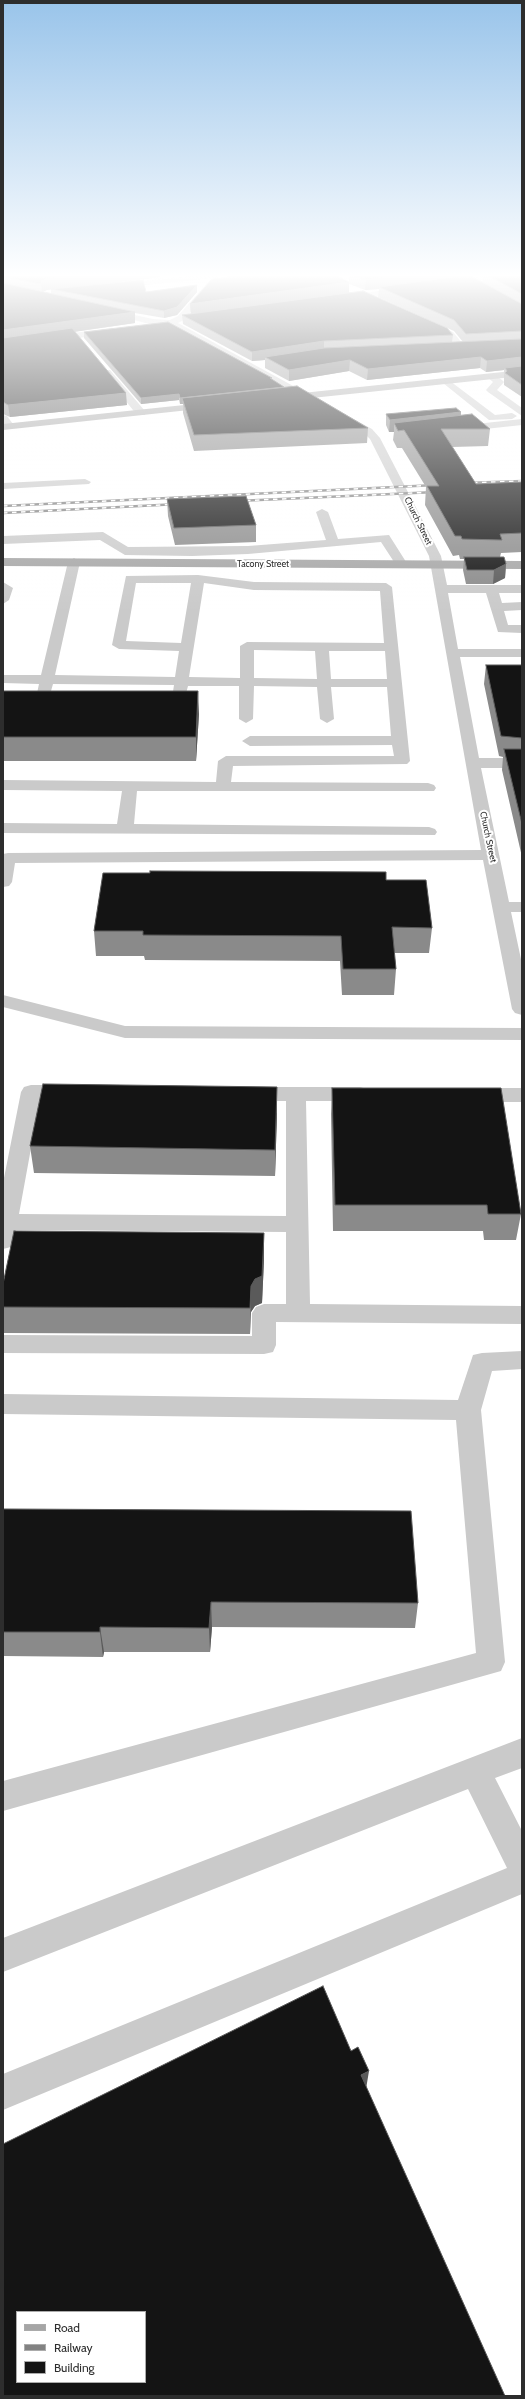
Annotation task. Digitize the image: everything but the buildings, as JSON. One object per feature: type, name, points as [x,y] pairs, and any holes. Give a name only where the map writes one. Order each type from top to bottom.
[{"type":"main road","points":[[274,399],[381,388]]},
{"type":"main road","points":[[5,424],[141,413],[227,404]]},
{"type":"main road","name":"Tacony Street","points":[[3,562],[522,565]]},
{"type":"street","points":[[120,388],[141,413]]},
{"type":"street","name":"Church Street","points":[[291,388],[368,432],[375,438],[435,556],[435,564],[453,652],[472,763],[492,855],[522,1009]]},
{"type":"street","points":[[455,388],[493,418],[522,414]]},
{"type":"street","points":[[493,388],[491,390],[522,414]]},
{"type":"street","points":[[444,431],[522,422]]},
{"type":"street","points":[[375,438],[390,437]]},
{"type":"street","points":[[3,486],[85,482]]},
{"type":"street","points":[[322,512],[333,542]]},
{"type":"street","points":[[3,540],[103,536],[125,550],[192,552],[248,550],[385,538],[402,565]]},
{"type":"street","points":[[42,702],[74,562]]},
{"type":"street","points":[[187,647],[119,645],[130,579],[198,579],[254,586],[386,587],[393,683],[402,761],[226,761],[223,786]]},
{"type":"street","points":[[148,702],[178,702],[180,680],[198,579]]},
{"type":"street","points":[[3,586],[7,588],[3,600]]},
{"type":"street","points":[[440,589],[522,589]]},
{"type":"street","points":[[491,589],[503,629],[522,629]]},
{"type":"street","points":[[496,606],[522,606]]},
{"type":"street","points":[[246,719],[247,646],[390,646]]},
{"type":"street","points":[[322,647],[326,719]]},
{"type":"street","points":[[453,652],[522,653]]},
{"type":"street","points":[[3,679],[393,683]]},
{"type":"street","points":[[3,702],[57,702]]},
{"type":"street","points":[[250,741],[399,740]]},
{"type":"street","points":[[472,763],[522,763]]},
{"type":"street","points":[[3,785],[428,788]]},
{"type":"street","points":[[125,829],[130,786]]},
{"type":"street","points":[[3,828],[429,832]]},
{"type":"street","points":[[3,882],[8,858],[492,855]]},
{"type":"street","points":[[502,907],[522,907]]},
{"type":"street","points":[[3,1001],[125,1032],[522,1034]]},
{"type":"street","points":[[93,1093],[31,1092],[4,1228],[297,1224]]},
{"type":"street","points":[[226,1093],[382,1094]]},
{"type":"street","points":[[296,1094],[298,1313]]},
{"type":"street","points":[[452,1095],[522,1095]]},
{"type":"street","points":[[3,1344],[264,1345],[264,1313],[522,1315]]},
{"type":"street","points":[[3,1796],[491,1662],[468,1410],[482,1362],[522,1360]]},
{"type":"street","points":[[3,1404],[468,1410]]},
{"type":"street","points":[[3,1955],[522,1753]]},
{"type":"street","points":[[475,1771],[522,1864]]},
{"type":"street","points":[[3,2092],[522,1878]]},
{"type":"railway","points":[[464,483],[522,481]]},
{"type":"railway","points":[[3,506],[436,485]]},
{"type":"railway","points":[[237,501],[436,492]]},
{"type":"railway","points":[[3,513],[179,504]]}]
